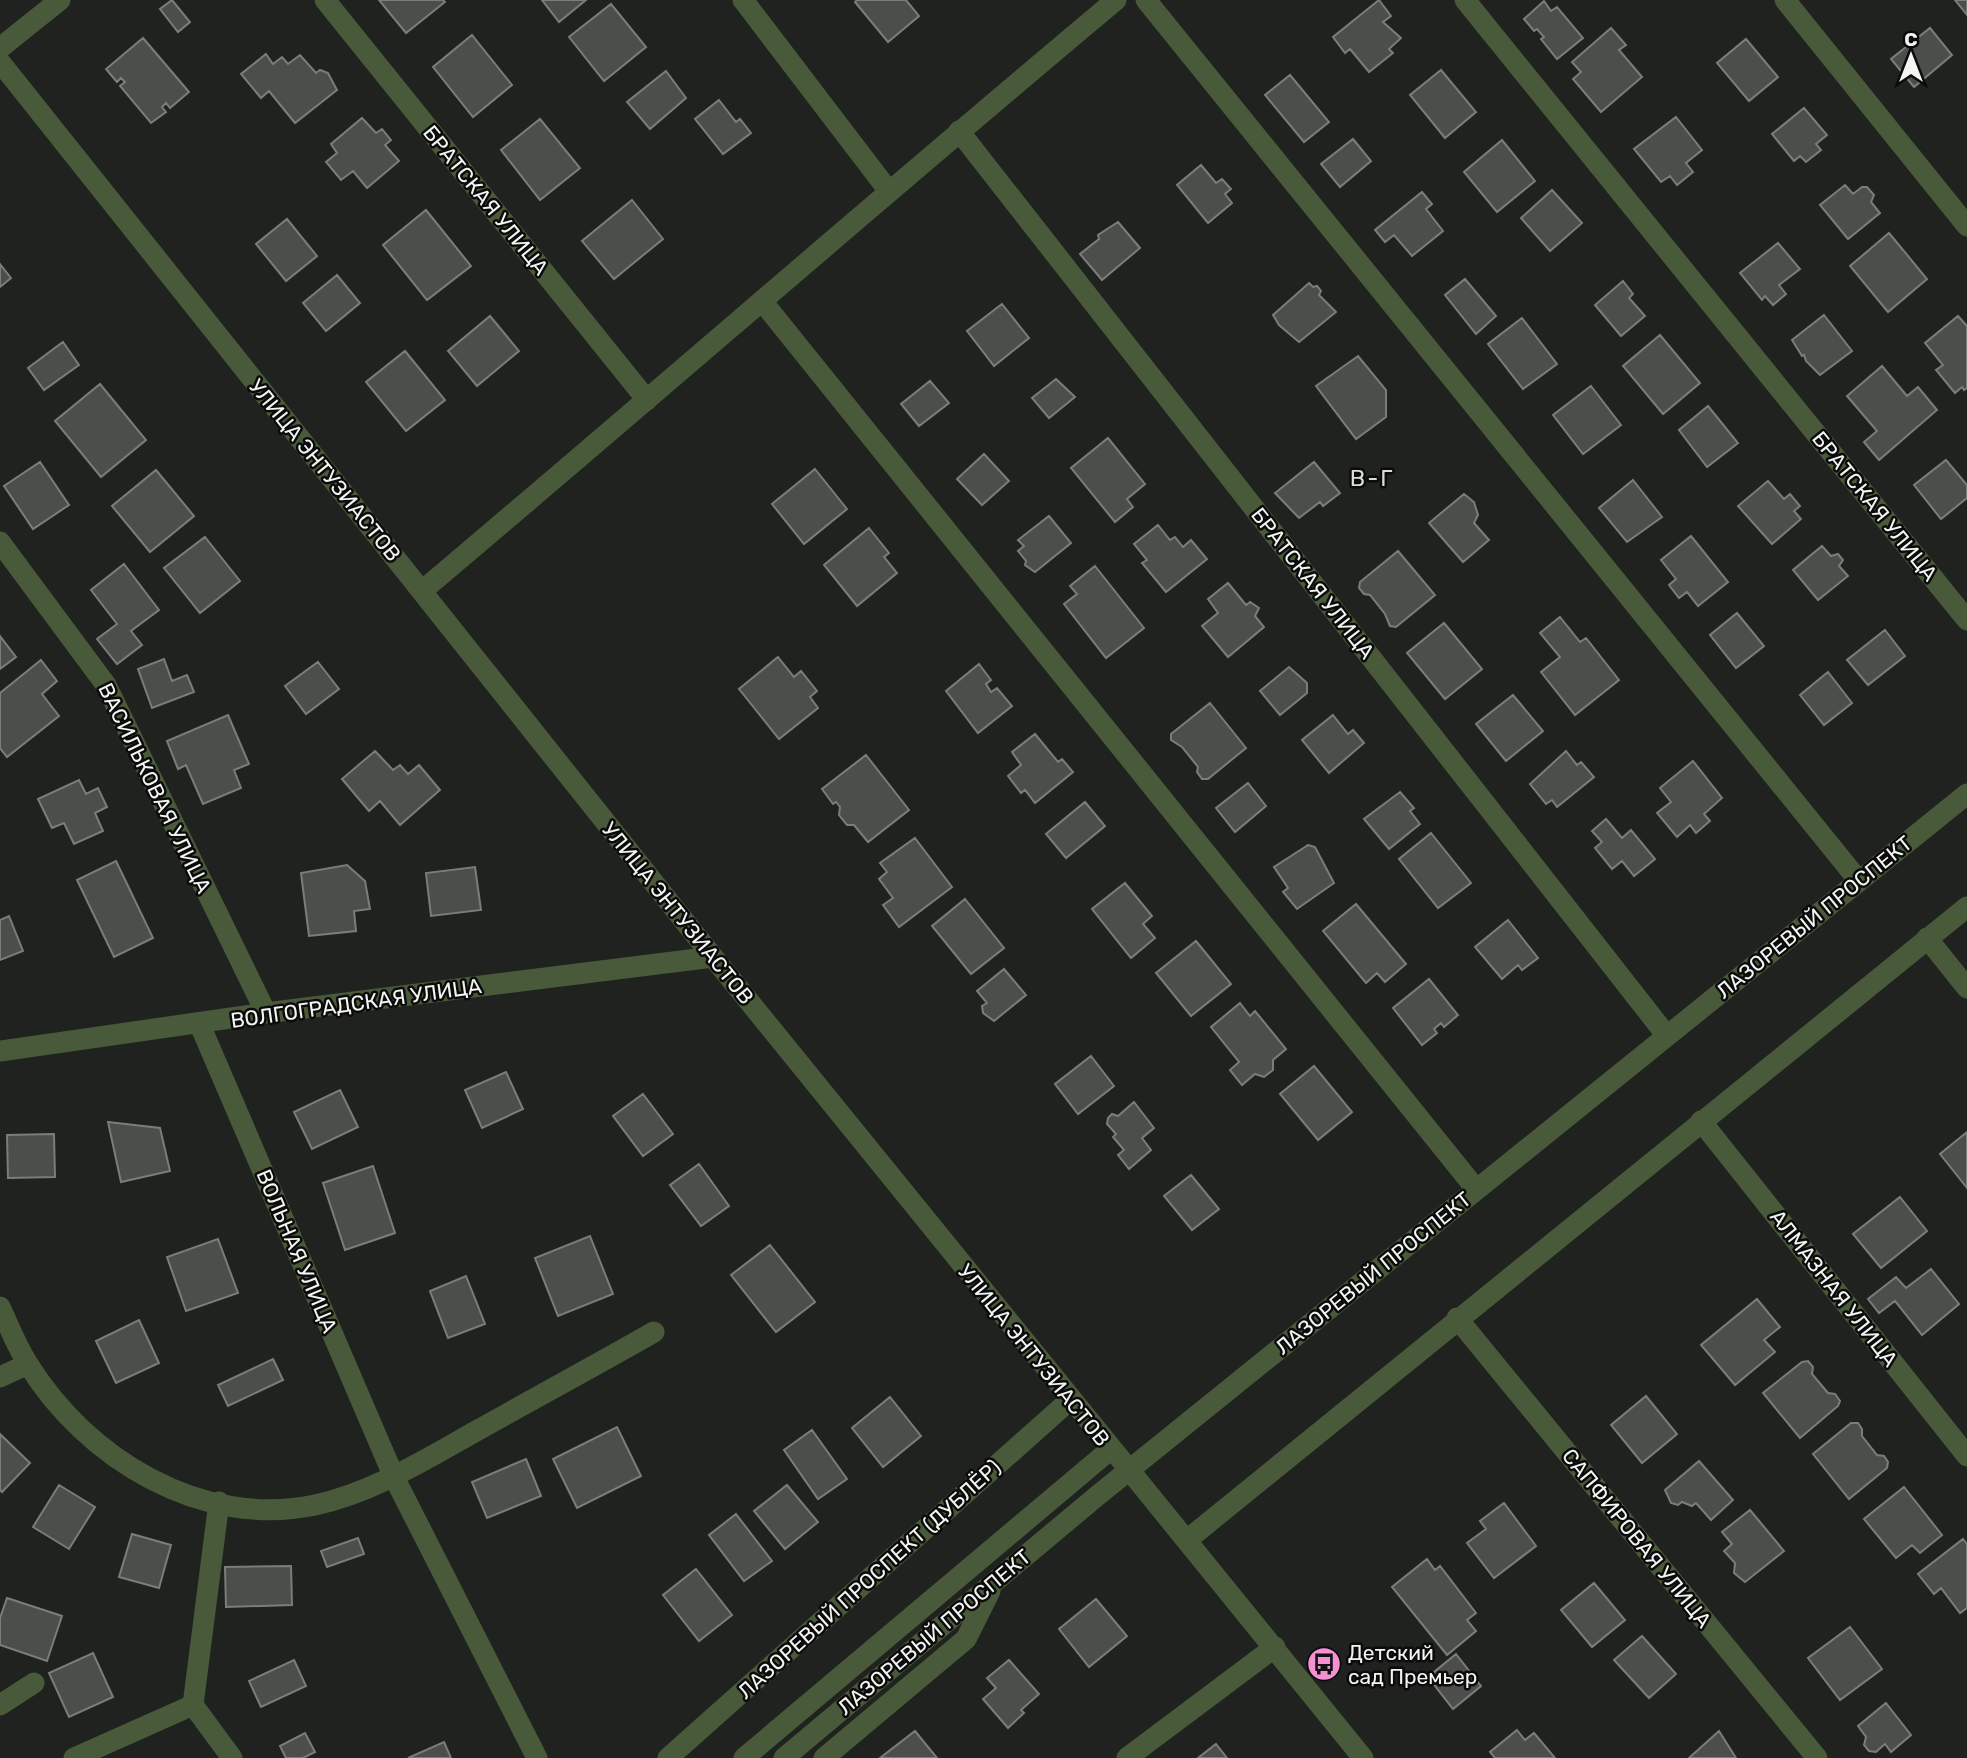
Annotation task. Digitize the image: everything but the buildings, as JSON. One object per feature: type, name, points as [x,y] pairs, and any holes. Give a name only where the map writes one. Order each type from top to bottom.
[{"type":"street","points":[[0,48],[60,0]]},
{"type":"street","name":"БРАТСКАЯ УЛИЦА","points":[[325,0],[647,400]]},
{"type":"street","points":[[743,0],[888,190]]},
{"type":"street","points":[[422,591],[888,190],[1116,0]]},
{"type":"street","points":[[1146,0],[1859,881]]},
{"type":"street","name":"БРАТСКАЯ УЛИЦА","points":[[1465,0],[1967,620]]},
{"type":"street","points":[[1786,0],[1967,226]]},
{"type":"street","name":"УЛИЦА ЭНТУЗИАСТОВ","points":[[0,62],[713,957],[1363,1758]]},
{"type":"street","name":"БРАТСКАЯ УЛИЦА","points":[[959,131],[1667,1035]]},
{"type":"street","points":[[761,301],[1476,1189]]},
{"type":"street","name":"ВАСИЛЬКОВАЯ УЛИЦА","points":[[0,542],[106,685],[266,1013]]},
{"type":"street","name":"ЛАЗОРЕВЫЙ ПРОСПЕКТ","points":[[784,1758],[1129,1471],[1967,794]]},
{"type":"street","points":[[1187,1540],[1967,906]]},
{"type":"street","points":[[1927,938],[1967,988]]},
{"type":"street","name":"ВОЛГОГРАДСКАЯ УЛИЦА","points":[[0,1051],[200,1025],[266,1013],[713,957]]},
{"type":"street","name":"ВОЛЬНАЯ УЛИЦА","points":[[200,1025],[394,1477],[537,1758]]},
{"type":"street","name":"АЛМАЗНАЯ УЛИЦА","points":[[1701,1121],[1967,1456]]},
{"type":"street","points":[[0,1307],[28,1364],[76,1426],[124,1466],[196,1499],[263,1509],[314,1505],[394,1477],[654,1332]]},
{"type":"street","name":"САПФИРОВАЯ УЛИЦА","points":[[1457,1318],[1816,1758]]},
{"type":"street","points":[[0,1377],[28,1364]]},
{"type":"street","name":"ЛАЗОРЕВЫЙ ПРОСПЕКТ (ДУБЛЁР)","points":[[668,1758],[1070,1400]]},
{"type":"street","name":"ЛАЗОРЕВЫЙ ПРОСПЕКТ","points":[[744,1758],[1111,1449]]},
{"type":"street","points":[[219,1502],[193,1705],[232,1758]]},
{"type":"street","points":[[824,1758],[966,1639],[994,1582]]},
{"type":"street","points":[[1127,1758],[1275,1647]]},
{"type":"street","points":[[0,1705],[34,1683]]},
{"type":"street","points":[[74,1758],[193,1705]]},
{"type":"place","name":"Детский сад Премьер","points":[[1324,1664]]},
{"type":"district","name":"В-Г","points":[[1372,478]]}]
